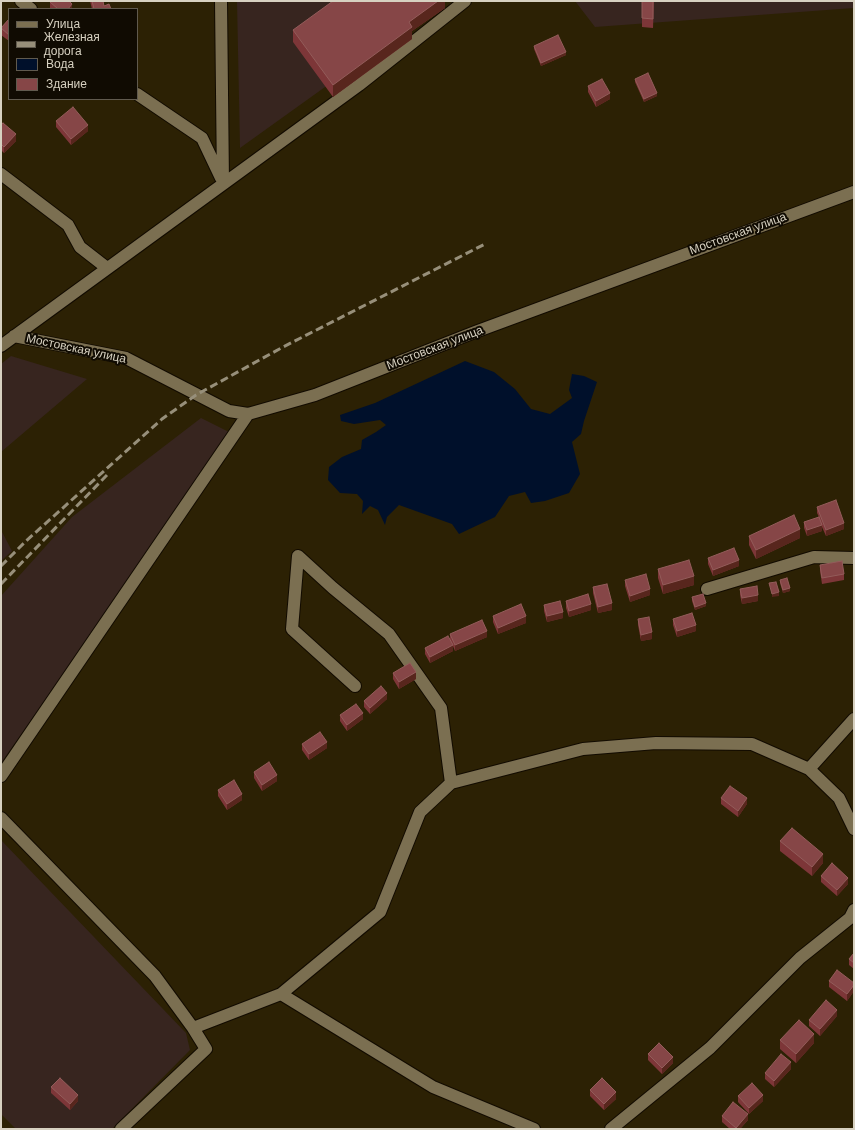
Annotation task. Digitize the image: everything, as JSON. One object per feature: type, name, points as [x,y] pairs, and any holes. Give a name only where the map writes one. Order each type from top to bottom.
[{"type":"street","points":[[21,1],[30,8]]},
{"type":"street","points":[[220,1],[223,183]]},
{"type":"street","points":[[1,346],[359,85],[465,1]]},
{"type":"street","points":[[138,95],[202,138],[223,183]]},
{"type":"street","points":[[1,174],[68,225],[80,247],[107,268]]},
{"type":"street","name":"Мостовская улица","points":[[14,336],[126,358],[229,411],[248,414],[315,395],[475,332],[854,192]]},
{"type":"street","points":[[1,776],[248,414]]},
{"type":"street","points":[[355,686],[292,629],[298,556],[333,588],[389,634],[441,708],[451,783]]},
{"type":"street","points":[[707,589],[814,556],[854,558]]},
{"type":"street","points":[[809,769],[854,719]]},
{"type":"street","points":[[193,1028],[281,994],[380,912],[420,812],[451,783],[583,749],[656,743],[752,744],[809,769],[840,798],[854,829]]},
{"type":"street","points":[[1,818],[155,976],[193,1028],[206,1049],[121,1129]]},
{"type":"street","points":[[611,1129],[710,1048],[800,958],[853,916]]},
{"type":"street","points":[[281,994],[433,1087],[534,1129]]},
{"type":"shaded area","points":[[237,1],[445,1],[240,148]]},
{"type":"shaded area","points":[[575,1],[854,1],[854,8],[595,27]]},
{"type":"shaded area","points":[[11,356],[87,379],[1,452],[1,364]]},
{"type":"shaded area","points":[[201,418],[233,434],[1,763],[1,596],[72,517]]},
{"type":"shaded area","points":[[1,530],[12,551],[1,561]]},
{"type":"shaded area","points":[[1,840],[186,1033],[190,1050],[112,1129],[16,1129],[1,1114]]},
{"type":"water","points":[[465,361],[494,372],[515,389],[531,409],[550,414],[572,398],[569,390],[572,374],[584,376],[597,382],[581,434],[572,442],[580,474],[569,493],[545,501],[531,503],[525,492],[509,496],[495,517],[459,534],[452,524],[399,505],[387,517],[385,525],[378,510],[370,506],[362,514],[363,501],[357,494],[340,493],[328,480],[329,467],[342,457],[361,449],[362,440],[386,425],[380,420],[354,424],[341,421],[340,415],[375,403]]},
{"type":"building","points":[[69,1],[72,4],[69,8],[57,8],[50,2]]},
{"type":"building","points":[[92,1],[103,1],[104,6],[109,4],[111,8],[94,8]]},
{"type":"building","points":[[333,1],[438,1],[409,22],[412,27],[333,85],[293,30]]},
{"type":"building","points":[[642,1],[653,1],[653,19],[642,18]]},
{"type":"building","points":[[8,20],[8,34],[1,28]]},
{"type":"building","points":[[558,35],[566,52],[541,63],[534,46]]},
{"type":"building","points":[[648,73],[657,93],[644,99],[635,79]]},
{"type":"building","points":[[602,79],[610,93],[596,101],[588,86]]},
{"type":"building","points":[[73,107],[88,125],[71,139],[56,121]]},
{"type":"building","points":[[3,123],[16,134],[4,147],[1,144],[1,125]]},
{"type":"building","points":[[836,500],[844,523],[826,530],[817,507]]},
{"type":"building","points":[[794,515],[800,529],[756,550],[749,536]]},
{"type":"building","points":[[819,517],[822,525],[807,530],[804,522]]},
{"type":"building","points":[[734,548],[739,560],[713,570],[708,558]]},
{"type":"building","points":[[689,560],[694,576],[663,585],[658,569]]},
{"type":"building","points":[[842,561],[844,574],[822,578],[820,565]]},
{"type":"building","points":[[646,574],[650,589],[630,596],[625,580]]},
{"type":"building","points":[[787,578],[790,588],[783,590],[780,580]]},
{"type":"building","points":[[776,582],[779,592],[772,594],[769,583]]},
{"type":"building","points":[[607,584],[612,603],[598,607],[593,587]]},
{"type":"building","points":[[757,586],[758,595],[742,598],[740,589]]},
{"type":"building","points":[[588,594],[591,604],[569,611],[566,601]]},
{"type":"building","points":[[703,594],[706,603],[695,607],[692,597]]},
{"type":"building","points":[[560,601],[563,612],[547,616],[544,605]]},
{"type":"building","points":[[521,604],[526,616],[498,628],[493,616]]},
{"type":"building","points":[[692,613],[696,625],[677,631],[673,619]]},
{"type":"building","points":[[649,617],[652,632],[641,635],[638,619]]},
{"type":"building","points":[[482,620],[487,631],[455,645],[450,634]]},
{"type":"building","points":[[448,636],[453,645],[430,657],[425,648]]},
{"type":"building","points":[[410,663],[416,672],[399,682],[393,673]]},
{"type":"building","points":[[381,686],[387,693],[370,708],[364,701]]},
{"type":"building","points":[[356,704],[363,713],[347,725],[340,715]]},
{"type":"building","points":[[320,732],[327,742],[309,754],[302,744]]},
{"type":"building","points":[[269,762],[277,775],[262,785],[254,772]]},
{"type":"building","points":[[234,780],[242,794],[227,804],[218,790]]},
{"type":"building","points":[[730,786],[747,798],[738,811],[721,798]]},
{"type":"building","points":[[792,828],[823,854],[812,867],[780,841]]},
{"type":"building","points":[[832,863],[848,878],[837,890],[821,876]]},
{"type":"building","points":[[854,953],[854,963],[849,959]]},
{"type":"building","points":[[837,970],[854,983],[847,994],[829,981]]},
{"type":"building","points":[[826,1000],[837,1010],[820,1029],[809,1020]]},
{"type":"building","points":[[799,1020],[814,1034],[796,1054],[780,1040]]},
{"type":"building","points":[[659,1043],[673,1057],[662,1068],[648,1054]]},
{"type":"building","points":[[781,1054],[791,1062],[774,1081],[765,1073]]},
{"type":"building","points":[[60,1078],[78,1095],[70,1104],[51,1087]]},
{"type":"building","points":[[602,1078],[616,1092],[604,1104],[590,1090]]},
{"type":"building","points":[[752,1083],[763,1095],[749,1108],[738,1096]]},
{"type":"building","points":[[733,1102],[748,1114],[736,1128],[722,1116]]},
{"type":"railway","points":[[1,566],[26,541],[162,419],[196,395],[283,347],[487,243]]},
{"type":"railway","points":[[1,584],[107,475]]}]
